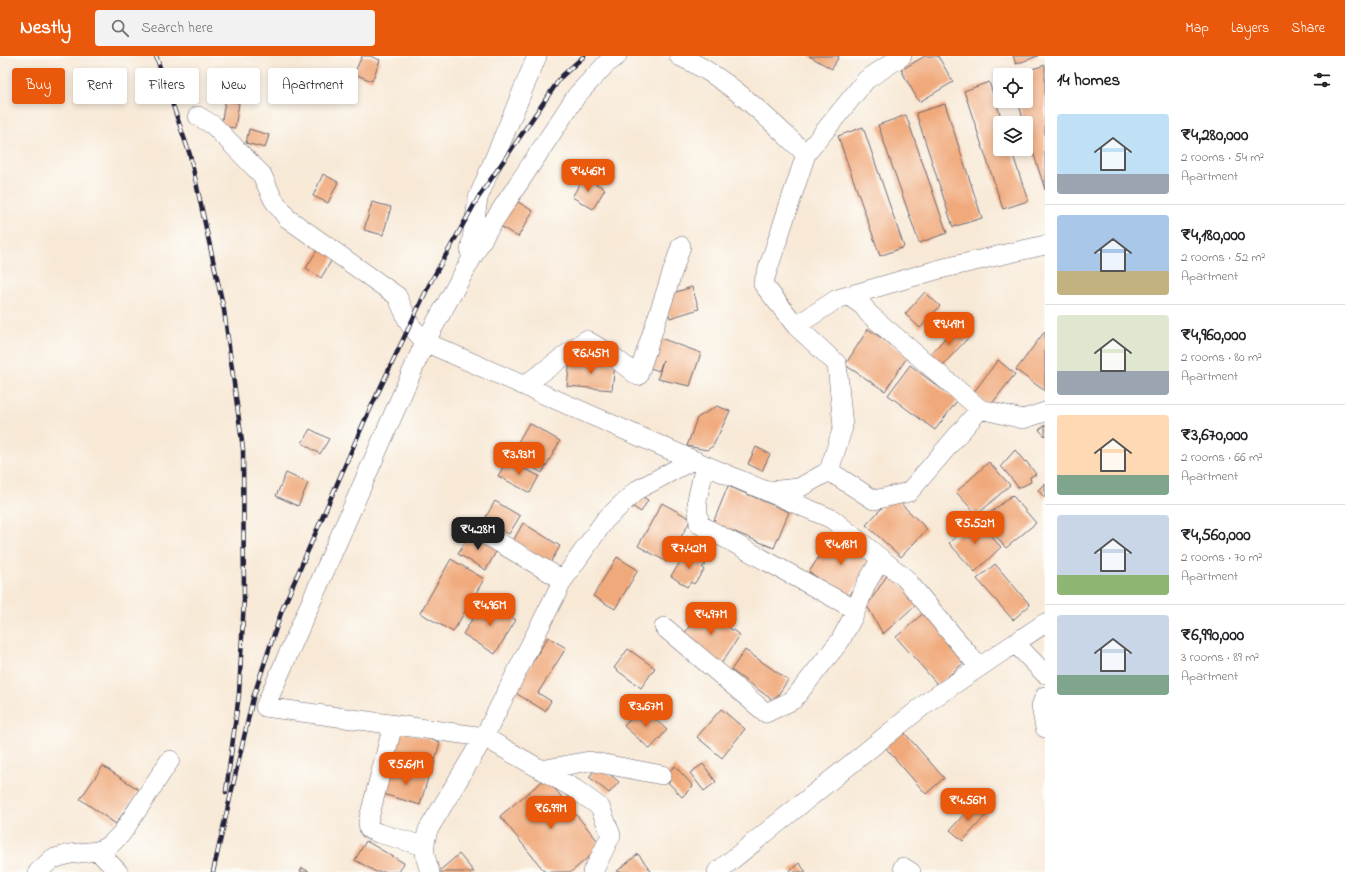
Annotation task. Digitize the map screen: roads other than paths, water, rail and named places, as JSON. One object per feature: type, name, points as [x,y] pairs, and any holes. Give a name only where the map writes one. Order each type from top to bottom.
[{"type":"street","points":[[468,264],[478,198],[536,56]]},
{"type":"street","points":[[592,872],[611,835],[600,807],[575,789],[484,738],[265,707],[425,342],[487,231],[577,94],[606,64],[617,56]]},
{"type":"street","points":[[679,56],[710,72],[737,91],[806,154]]},
{"type":"street","points":[[767,491],[799,488],[829,471],[843,427],[838,364],[796,326],[763,284],[806,154],[866,80],[902,56]]},
{"type":"street","points":[[198,116],[213,124],[262,174],[273,199],[287,218],[396,296],[410,326],[425,342],[832,519],[905,578],[979,667]]},
{"type":"street","points":[[796,326],[837,299],[940,269],[1045,245]]},
{"type":"street","points":[[524,385],[586,340],[610,354],[638,376],[681,246]]},
{"type":"street","points":[[849,296],[863,306],[869,314],[980,409],[1023,419],[1045,412]]},
{"type":"street","points":[[829,471],[874,500],[909,492],[980,409]]},
{"type":"street","points":[[430,872],[425,857],[424,846],[428,830],[484,738],[563,580],[605,520],[637,490],[699,462]]},
{"type":"street","points":[[699,462],[697,500],[698,524],[856,610]]},
{"type":"street","points":[[476,529],[563,580]]},
{"type":"street","points":[[664,627],[766,713],[793,700],[840,641],[856,610],[866,584],[881,559]]},
{"type":"street","points":[[717,872],[929,701],[1045,623]]},
{"type":"street","points":[[1015,643],[1045,674]]},
{"type":"street","points":[[1045,696],[1041,706],[1045,728]]},
{"type":"street","points":[[393,725],[368,822],[369,829],[424,846]]},
{"type":"street","points":[[38,872],[52,859],[70,854],[98,851],[110,845],[122,833],[170,760]]},
{"type":"street","points":[[541,770],[588,761],[662,775]]},
{"type":"street","points":[[98,851],[118,872]]},
{"type":"railway","points":[[156,56],[190,155],[224,310],[243,449],[244,599],[239,694],[226,792]]},
{"type":"railway","points":[[213,872],[253,698],[282,610],[364,422],[429,285],[478,198],[561,77],[584,56]]}]
